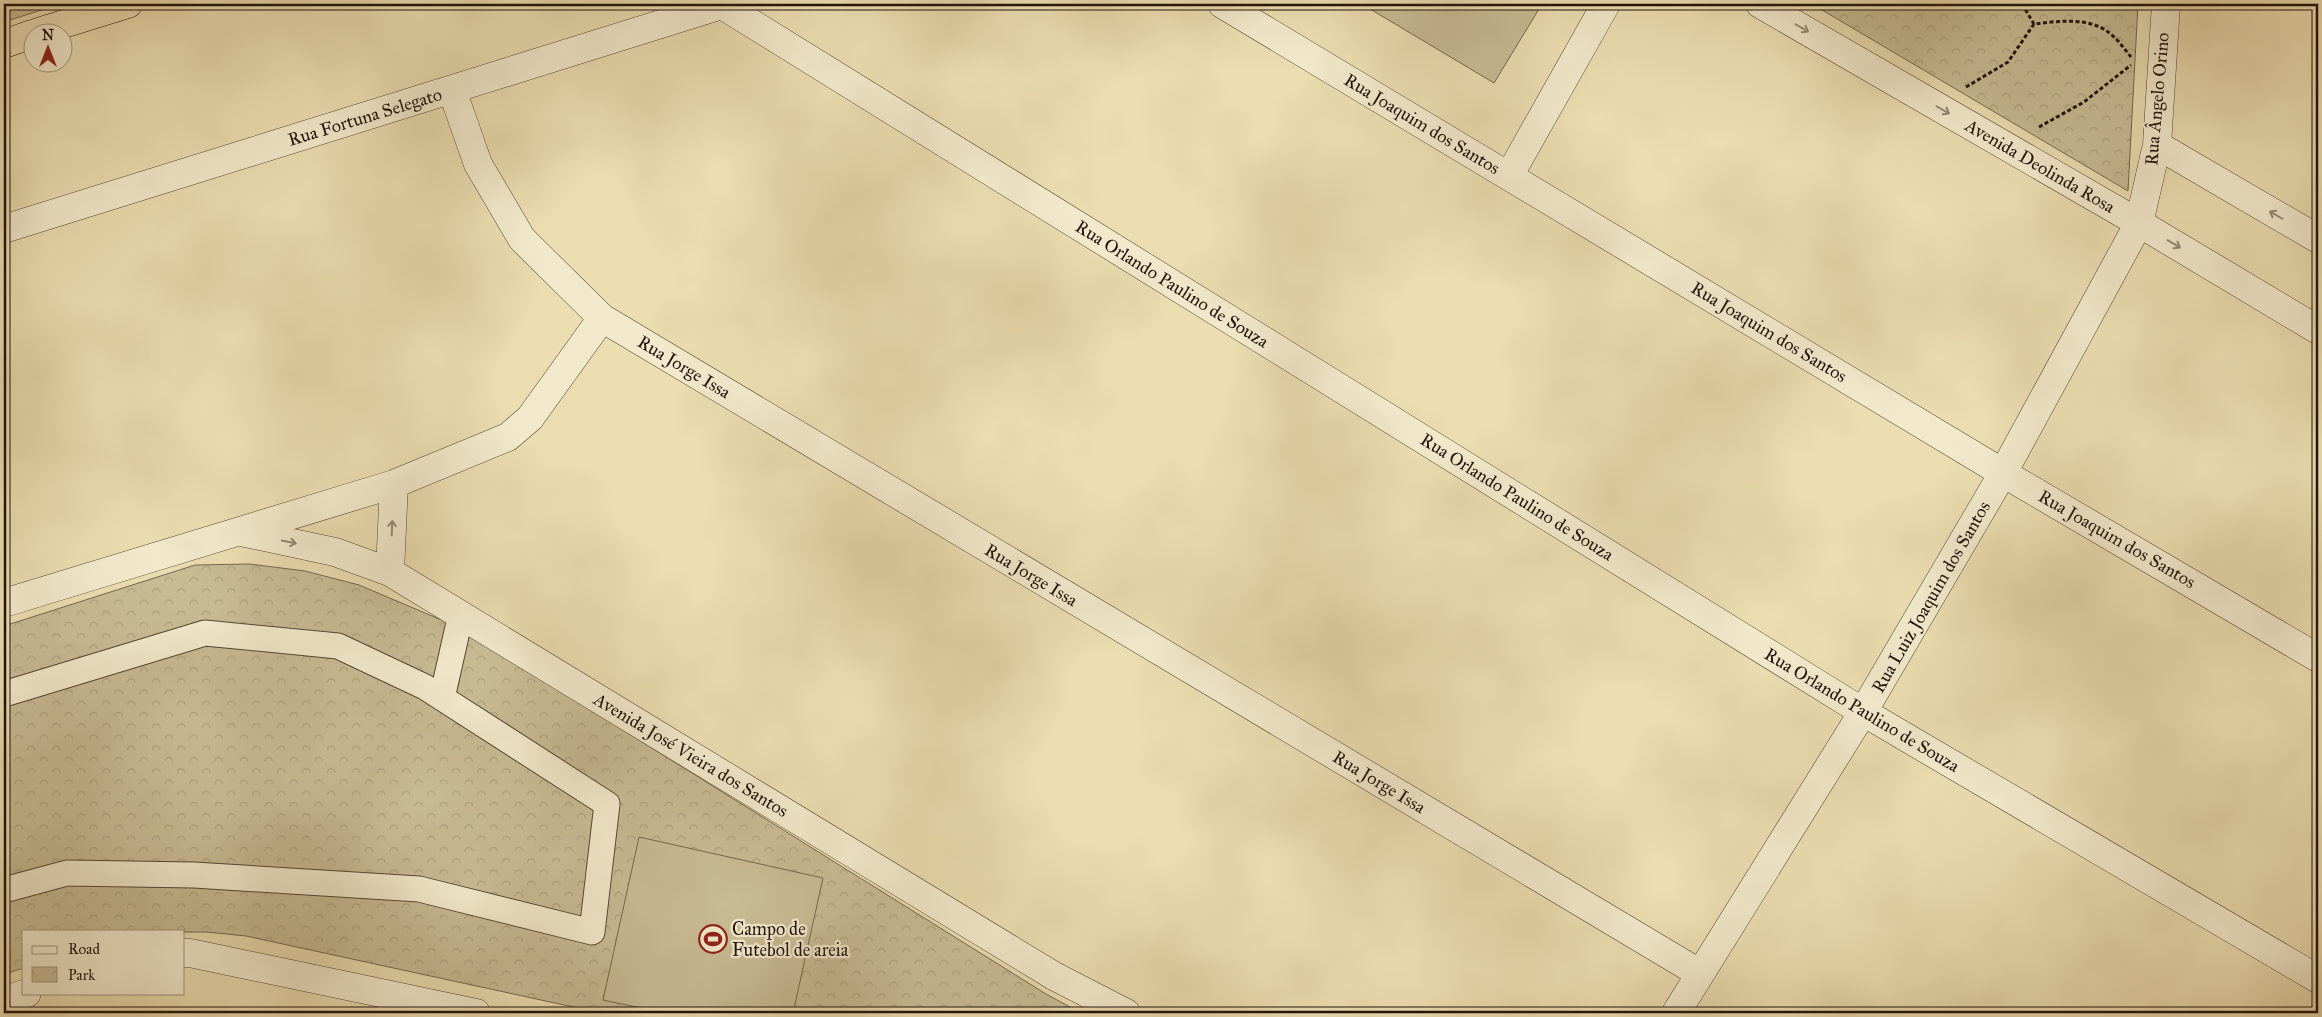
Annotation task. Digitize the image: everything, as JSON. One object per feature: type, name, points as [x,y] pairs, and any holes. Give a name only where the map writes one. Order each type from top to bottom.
[{"type":"highway","points":[[70,22],[128,4]]},
{"type":"highway","points":[[4,44],[22,38]]},
{"type":"street","name":"Rua Fortuna Selegato","points":[[4,229],[723,4]]},
{"type":"street","name":"Rua Orlando Paulino de Souza","points":[[723,4],[1863,712],[2318,979]]},
{"type":"street","name":"Rua Joaquim dos Santos","points":[[1222,4],[2003,473],[2318,658]]},
{"type":"street","points":[[1508,176],[1606,4]]},
{"type":"street","name":"Avenida Deolinda Rosa","points":[[1760,4],[2139,223],[2318,330]]},
{"type":"street","name":"Rua Ângelo Orino","points":[[2139,223],[2157,145],[2166,4]]},
{"type":"street","name":"Rua Jorge Issa","points":[[452,90],[478,164],[522,239],[602,318],[1699,973]]},
{"type":"street","points":[[2157,145],[2318,239]]},
{"type":"street","name":"Rua Luiz Joaquim dos Santos","points":[[1676,1013],[1699,973],[1863,712],[2003,473],[2139,223]]},
{"type":"street","name":"Avenida José Vieira dos Santos","points":[[4,603],[394,484],[508,437],[530,418],[602,318]]},
{"type":"street","points":[[390,572],[394,484]]},
{"type":"street","name":"Avenida José Vieira dos Santos","points":[[241,532],[335,552],[390,572],[1054,976],[1126,1013]]},
{"type":"street","points":[[442,698],[458,627]]},
{"type":"street","points":[[4,694],[205,633],[338,646],[425,688],[607,804],[592,932],[419,888],[194,875],[67,873],[4,890]]},
{"type":"street","points":[[185,954],[190,953],[476,1013]]},
{"type":"street","points":[[4,1000],[24,994]]},
{"type":"path","points":[[2022,4],[2034,24]]},
{"type":"path","points":[[1959,91],[2008,62],[2034,24],[2063,20],[2094,24],[2112,35],[2135,62]]},
{"type":"path","points":[[2134,72],[2135,52]]},
{"type":"path","points":[[2037,128],[2084,102],[2135,62]]},
{"type":"green space","points":[[4,4],[60,4],[4,22]]},
{"type":"green space","points":[[1366,4],[1542,4],[1494,83],[1365,6]]},
{"type":"green space","points":[[1812,4],[2138,4],[2128,191]]},
{"type":"green space","points":[[250,564],[305,571],[359,585],[458,627],[1046,994],[1081,1013],[601,1013],[246,936],[185,932],[185,930],[22,930],[22,969],[4,974],[4,626],[195,565]]},
{"type":"green space","name":"Campo de Futebol de areia","points":[[639,837],[823,878],[793,1013],[665,1013],[603,1000]]},
{"type":"place","name":"Campo de Futebol de areia","points":[[713,939]]}]
